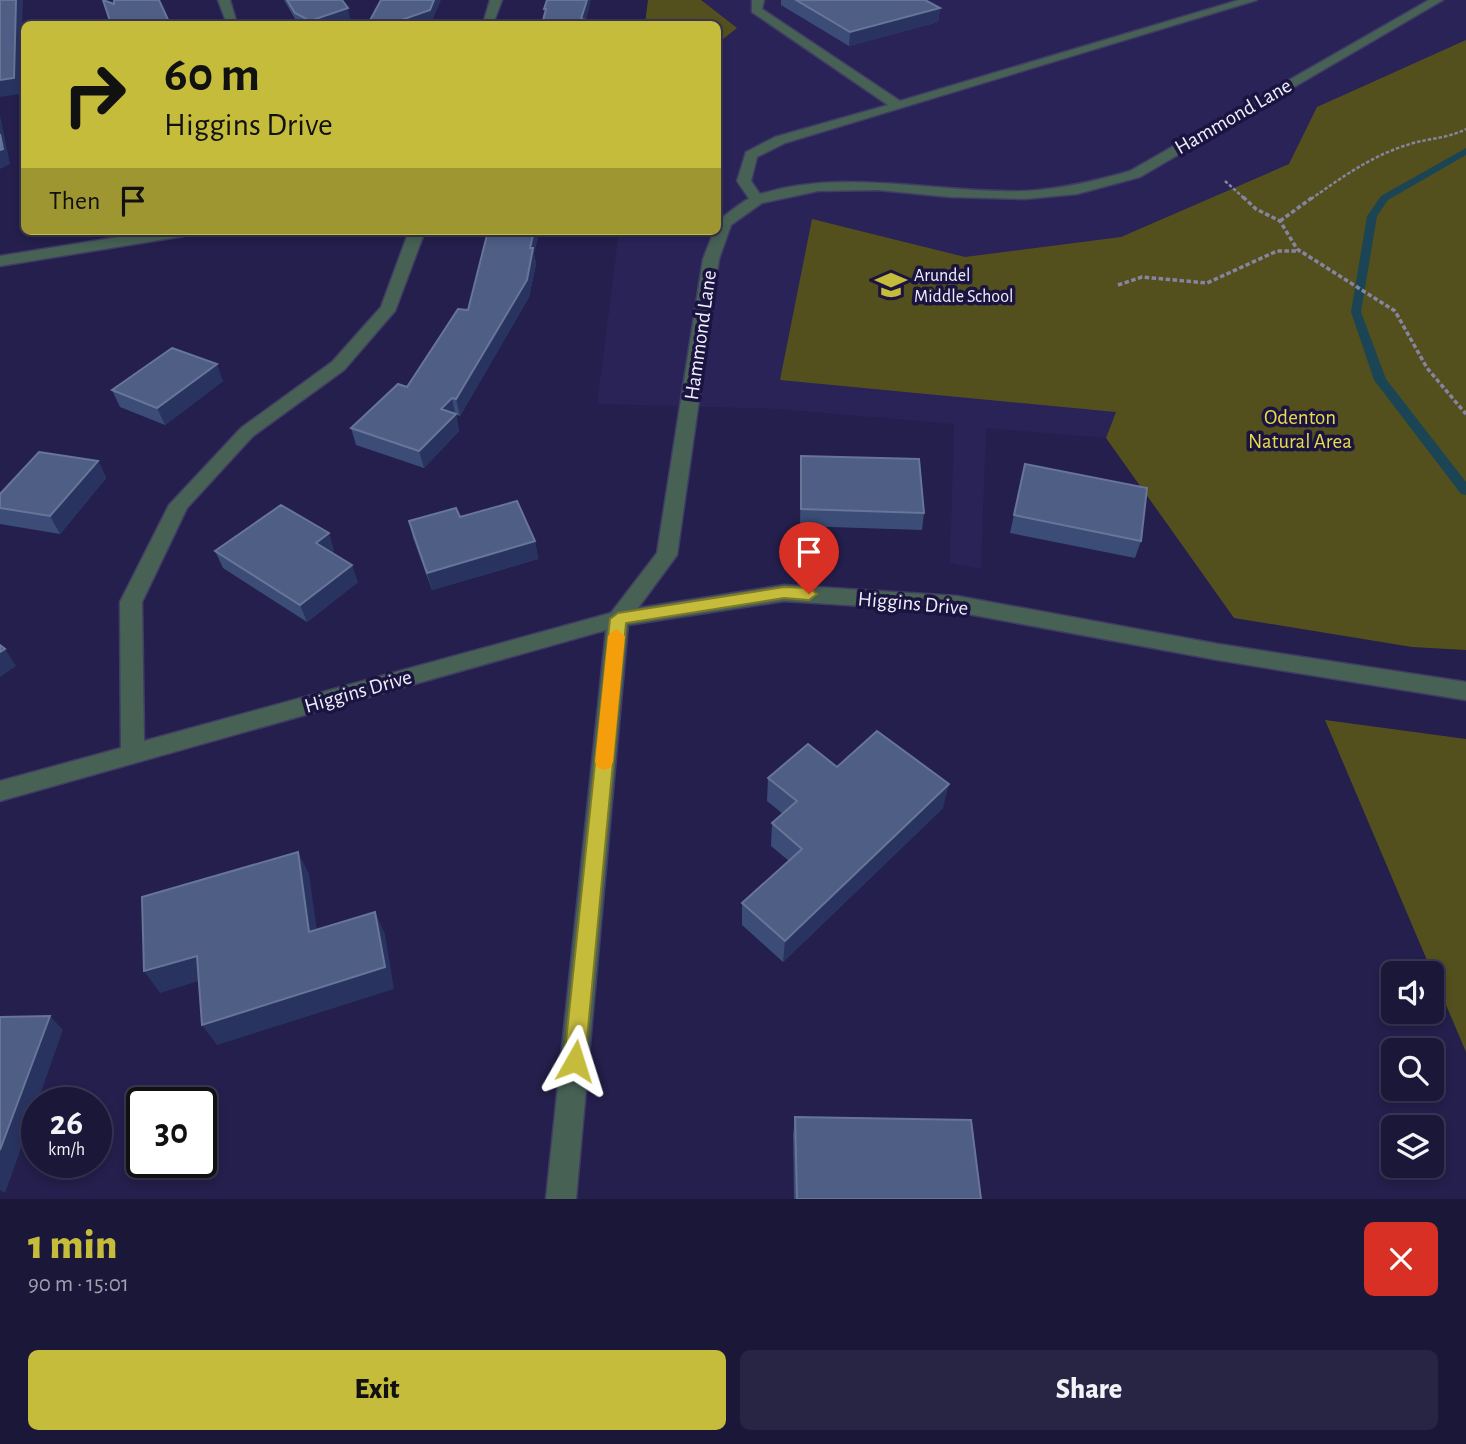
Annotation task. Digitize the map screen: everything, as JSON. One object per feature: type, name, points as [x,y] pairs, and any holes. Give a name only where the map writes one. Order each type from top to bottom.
[{"type":"street","points":[[224,0],[231,21]]},
{"type":"street","points":[[489,21],[496,0]]},
{"type":"street","points":[[758,0],[756,10],[898,106]]},
{"type":"street","points":[[757,200],[744,181],[751,155],[780,140],[1251,0]]},
{"type":"street","name":"Hammond Lane","points":[[721,229],[723,223],[757,200],[818,187],[878,186],[950,193],[1025,195],[1077,190],[1135,174],[1437,0]]},
{"type":"street","points":[[0,261],[159,235]]},
{"type":"street","points":[[133,753],[131,602],[179,505],[247,432],[338,366],[389,308],[415,235]]},
{"type":"street","name":"Hammond Lane","points":[[618,619],[667,555],[711,259],[719,235]]},
{"type":"street","name":"Higgins Drive","points":[[0,791],[618,619],[784,593],[957,604],[1218,652],[1466,691]]},
{"type":"street","points":[[561,1199],[618,619]]},
{"type":"path","points":[[1280,221],[1351,172],[1409,144],[1455,136],[1466,129]]},
{"type":"path","points":[[1225,181],[1256,209],[1280,221],[1301,251],[1395,311],[1427,368],[1466,414]]},
{"type":"path","points":[[1118,285],[1142,277],[1206,283],[1277,251],[1301,251]]},
{"type":"shaded area","name":"Arundel Middle School","points":[[648,0],[1466,0],[1466,151],[1165,288],[1106,438],[986,428],[981,569],[950,563],[954,424],[778,409],[597,404],[618,235],[721,235],[721,21],[645,21]]},
{"type":"green space","points":[[648,0],[701,0],[737,28],[721,41],[721,21],[645,21]]},
{"type":"green space","name":"Odenton Natural Area","points":[[1466,40],[1466,650],[1412,647],[1234,618],[1106,438],[1116,412],[780,380],[812,219],[965,257],[1121,237],[1289,164],[1317,107]]},
{"type":"green space","points":[[1325,720],[1466,739],[1466,1052],[1444,1000],[1444,961],[1427,961]]},
{"type":"building","points":[[0,0],[16,0],[14,78],[0,80]]},
{"type":"building","points":[[103,0],[114,4],[114,0],[159,0],[169,21],[110,21]]},
{"type":"building","points":[[287,0],[342,0],[348,8],[310,21],[295,13]]},
{"type":"building","points":[[381,0],[434,0],[430,10],[399,21],[370,21]]},
{"type":"building","points":[[547,0],[587,0],[581,19],[586,21],[543,21]]},
{"type":"building","points":[[796,0],[925,0],[940,8],[850,32]]},
{"type":"building","points":[[487,235],[533,235],[527,280],[456,399],[452,398],[441,409],[456,414],[419,451],[351,428],[398,384],[407,387],[458,309],[468,310]]},
{"type":"building","points":[[172,348],[217,364],[157,408],[112,390]]},
{"type":"building","points":[[39,452],[98,461],[50,516],[0,508],[0,494]]},
{"type":"building","points":[[801,456],[919,459],[924,513],[801,509]]},
{"type":"building","points":[[1025,464],[1147,488],[1141,541],[1014,515]]},
{"type":"building","points":[[517,501],[535,541],[427,573],[409,521],[456,508],[460,517]]},
{"type":"building","points":[[281,505],[329,533],[316,543],[352,565],[300,605],[215,551]]},
{"type":"building","points":[[877,731],[949,784],[785,941],[742,903],[802,849],[772,823],[797,801],[768,778],[808,744],[837,767]]},
{"type":"building","points":[[298,852],[309,932],[375,912],[385,967],[202,1025],[197,956],[144,971],[142,897]]},
{"type":"building","points":[[50,1016],[24,1087],[21,1087],[21,1094],[0,1150],[0,1017]]},
{"type":"building","points":[[795,1117],[971,1120],[981,1199],[797,1199]]},
{"type":"waterway","points":[[1466,151],[1384,198],[1372,216],[1356,312],[1380,380],[1466,491]]},
{"type":"slow traffic","points":[[604,762],[616,636]]},
{"type":"place","name":"Arundel Middle School","points":[[891,285]]},
{"type":"route","points":[[575,1061],[618,619],[784,593],[809,594]]}]
